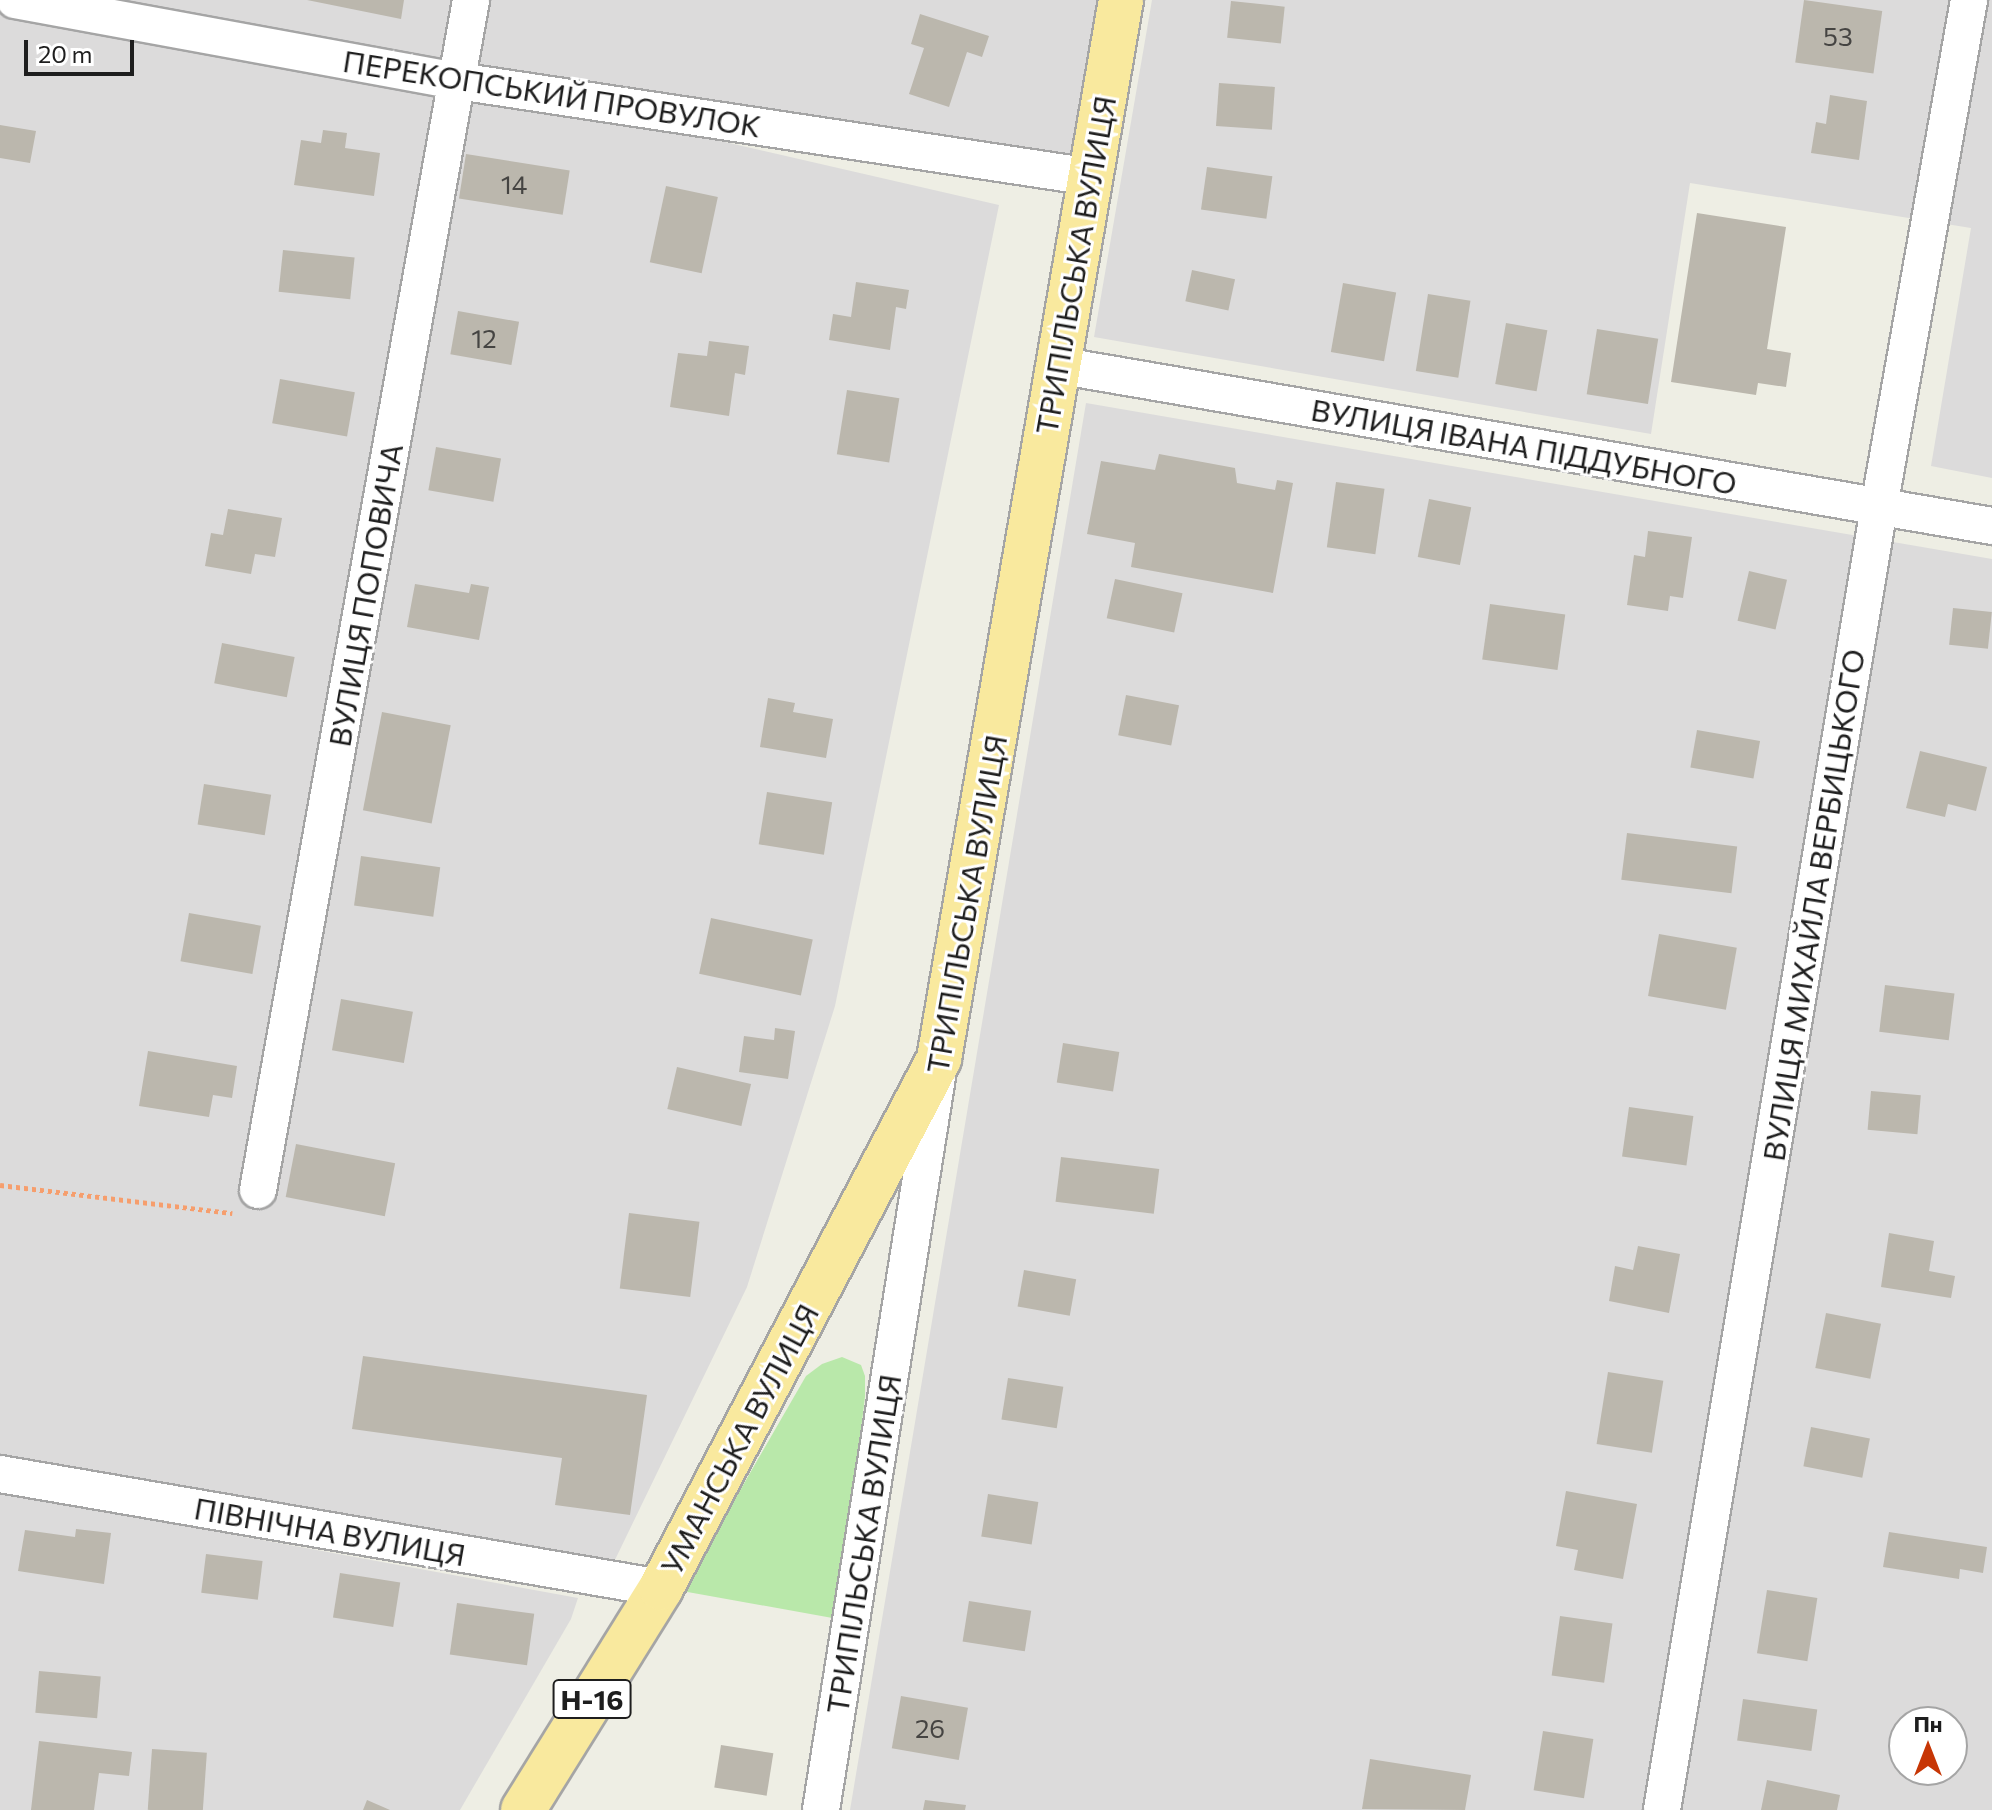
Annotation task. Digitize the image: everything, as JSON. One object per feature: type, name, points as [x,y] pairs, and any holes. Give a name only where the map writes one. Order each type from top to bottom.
[{"type":"main road","name":"ТРИПІЛЬСЬКА ВУЛИЦЯ","points":[[939,1059],[1121,0]]},
{"type":"main road","name":"УМАНСЬКА ВУЛИЦЯ","points":[[523,1810],[661,1588],[939,1059]]},
{"type":"street","name":"ПЕРЕКОПСЬКИЙ ПРОВУЛОК","points":[[15,0],[458,81],[1091,177]]},
{"type":"street","name":"ВУЛИЦЯ ПОПОВИЧА","points":[[258,1190],[471,0]]},
{"type":"street","name":"ВУЛИЦЯ МИХАЙЛА ВЕРБИЦЬКОГО","points":[[1662,1810],[1879,507],[1969,0]]},
{"type":"street","name":"ВУЛИЦЯ ІВАНА ПІДДУБНОГО","points":[[1057,365],[1992,526]]},
{"type":"street","name":"ТРИПІЛЬСЬКА ВУЛИЦЯ","points":[[821,1810],[939,1059]]},
{"type":"street","name":"ПІВНІЧНА ВУЛИЦЯ","points":[[0,1474],[661,1588]]},
{"type":"path","points":[[0,1185],[238,1214],[258,1190]]},
{"type":"shaded area","points":[[0,0],[1121,0],[1091,177],[473,84],[999,205],[835,1006],[747,1287],[612,1566],[0,1474]]},
{"type":"shaded area","points":[[1152,0],[1992,0],[1992,478],[1931,466],[1971,228],[1690,183],[1651,434],[1094,337]]},
{"type":"shaded area","points":[[1086,403],[1992,559],[1992,1810],[850,1810]]},
{"type":"shaded area","points":[[0,1492],[578,1598],[571,1619],[460,1810],[0,1810]]},
{"type":"green space","points":[[842,1357],[861,1365],[865,1376],[865,1397],[838,1619],[682,1591],[806,1376],[822,1364]]},
{"type":"building","points":[[307,0],[404,0],[401,19]]},
{"type":"building","points":[[1804,0],[1882,11],[1873,73],[1795,62]]},
{"type":"building","points":[[1231,1],[1285,7],[1281,43],[1227,38]]},
{"type":"building","points":[[920,14],[989,36],[982,57],[967,52],[949,107],[909,94],[924,48],[911,44]]},
{"type":"building","points":[[1219,83],[1275,87],[1272,130],[1216,126]]},
{"type":"building","points":[[1830,95],[1867,101],[1859,160],[1811,153],[1816,122],[1826,124]]},
{"type":"building","points":[[0,125],[36,131],[30,163],[0,158]]},
{"type":"building","points":[[323,130],[347,133],[345,148],[380,153],[374,196],[294,185],[301,140],[321,143]]},
{"type":"building","points":[[466,154],[570,170],[563,215],[459,198]]},
{"type":"building","points":[[1207,167],[1272,176],[1266,219],[1201,210]]},
{"type":"building","points":[[666,186],[718,197],[702,273],[650,262]]},
{"type":"building","points":[[1697,213],[1786,227],[1767,349],[1791,353],[1786,387],[1758,383],[1756,395],[1671,382]]},
{"type":"building","points":[[283,250],[355,258],[350,299],[279,292]]},
{"type":"building","points":[[1192,270],[1235,279],[1228,310],[1185,301]]},
{"type":"building","points":[[856,282],[909,290],[906,309],[896,307],[890,350],[829,340],[833,314],[851,317]]},
{"type":"building","points":[[1343,283],[1396,292],[1384,361],[1331,352]]},
{"type":"building","points":[[1428,294],[1470,301],[1458,378],[1416,371]]},
{"type":"building","points":[[458,311],[519,322],[511,365],[450,354]]},
{"type":"building","points":[[1506,323],[1547,330],[1537,391],[1495,384]]},
{"type":"building","points":[[1597,329],[1658,339],[1648,404],[1587,394]]},
{"type":"building","points":[[709,341],[749,346],[745,375],[735,373],[729,416],[670,407],[678,353],[707,356]]},
{"type":"building","points":[[280,379],[355,392],[347,437],[272,423]]},
{"type":"building","points":[[847,390],[899,398],[889,462],[837,454]]},
{"type":"building","points":[[436,447],[501,458],[493,502],[428,490]]},
{"type":"building","points":[[1159,454],[1235,468],[1237,483],[1275,490],[1277,480],[1293,483],[1273,593],[1131,567],[1135,543],[1087,534],[1101,461],[1155,470]]},
{"type":"building","points":[[1336,482],[1385,489],[1375,554],[1327,547]]},
{"type":"building","points":[[1429,499],[1471,507],[1460,565],[1418,557]]},
{"type":"building","points":[[228,509],[282,518],[275,557],[255,554],[251,574],[205,566],[211,533],[223,535]]},
{"type":"building","points":[[1648,531],[1692,537],[1683,598],[1670,596],[1668,611],[1627,605],[1634,555],[1645,557]]},
{"type":"building","points":[[1749,571],[1787,580],[1776,629],[1738,621]]},
{"type":"building","points":[[1115,579],[1182,593],[1174,632],[1107,618]]},
{"type":"building","points":[[415,584],[469,593],[471,584],[489,587],[479,640],[407,627]]},
{"type":"building","points":[[1490,604],[1565,615],[1557,670],[1482,659]]},
{"type":"building","points":[[1953,608],[1992,612],[1988,649],[1949,645]]},
{"type":"building","points":[[222,643],[295,657],[287,697],[214,683]]},
{"type":"building","points":[[1126,695],[1179,705],[1171,746],[1118,735]]},
{"type":"building","points":[[768,698],[795,703],[793,712],[833,719],[826,758],[760,747]]},
{"type":"building","points":[[382,712],[451,725],[432,824],[363,810]]},
{"type":"building","points":[[1697,730],[1760,741],[1753,779],[1690,767]]},
{"type":"building","points":[[1920,751],[1987,767],[1976,811],[1948,804],[1945,817],[1906,808]]},
{"type":"building","points":[[204,784],[271,795],[265,835],[198,824]]},
{"type":"building","points":[[767,792],[832,802],[824,855],[759,844]]},
{"type":"building","points":[[1627,833],[1737,847],[1731,893],[1621,880]]},
{"type":"building","points":[[361,856],[440,867],[433,917],[354,906]]},
{"type":"building","points":[[189,913],[261,926],[252,974],[180,961]]},
{"type":"building","points":[[711,918],[813,940],[801,995],[699,974]]},
{"type":"building","points":[[1659,934],[1737,948],[1726,1010],[1648,996]]},
{"type":"building","points":[[1885,985],[1954,994],[1949,1040],[1879,1032]]},
{"type":"building","points":[[341,999],[413,1012],[404,1063],[332,1050]]},
{"type":"building","points":[[775,1028],[795,1031],[788,1079],[739,1072],[744,1036],[774,1040]]},
{"type":"building","points":[[1063,1043],[1119,1052],[1113,1091],[1057,1083]]},
{"type":"building","points":[[148,1051],[237,1066],[232,1098],[213,1095],[209,1117],[139,1106]]},
{"type":"building","points":[[677,1067],[751,1084],[741,1126],[667,1109]]},
{"type":"building","points":[[1871,1091],[1921,1095],[1917,1134],[1868,1130]]},
{"type":"building","points":[[1629,1107],[1693,1116],[1686,1166],[1622,1157]]},
{"type":"building","points":[[296,1144],[395,1163],[385,1216],[286,1197]]},
{"type":"building","points":[[1061,1157],[1159,1169],[1154,1214],[1056,1202]]},
{"type":"building","points":[[629,1213],[699,1222],[690,1297],[620,1288]]},
{"type":"building","points":[[1889,1233],[1934,1241],[1929,1271],[1955,1276],[1951,1298],[1881,1287]]},
{"type":"building","points":[[1638,1246],[1680,1254],[1669,1313],[1609,1301],[1615,1266],[1633,1270]]},
{"type":"building","points":[[1024,1270],[1076,1279],[1070,1316],[1018,1306]]},
{"type":"building","points":[[1826,1313],[1881,1324],[1870,1379],[1815,1368]]},
{"type":"building","points":[[363,1356],[647,1395],[630,1515],[555,1505],[562,1458],[352,1429]]},
{"type":"building","points":[[1608,1372],[1663,1381],[1652,1453],[1597,1444]]},
{"type":"building","points":[[1008,1378],[1063,1387],[1057,1428],[1001,1419]]},
{"type":"building","points":[[1811,1427],[1870,1438],[1862,1478],[1803,1466]]},
{"type":"building","points":[[1566,1491],[1637,1504],[1623,1579],[1574,1570],[1578,1550],[1556,1546]]},
{"type":"building","points":[[988,1494],[1038,1502],[1032,1544],[981,1536]]},
{"type":"building","points":[[76,1529],[111,1533],[104,1584],[18,1571],[25,1530],[75,1537]]},
{"type":"building","points":[[1889,1532],[1987,1547],[1983,1573],[1960,1569],[1959,1579],[1883,1567]]},
{"type":"building","points":[[206,1554],[263,1561],[258,1600],[201,1593]]},
{"type":"building","points":[[340,1573],[400,1583],[393,1627],[333,1617]]},
{"type":"building","points":[[1767,1590],[1817,1598],[1807,1661],[1757,1653]]},
{"type":"building","points":[[969,1601],[1031,1611],[1025,1651],[963,1641]]},
{"type":"building","points":[[457,1603],[534,1614],[527,1665],[450,1654]]},
{"type":"building","points":[[1560,1616],[1612,1623],[1604,1683],[1552,1675]]},
{"type":"building","points":[[39,1671],[101,1676],[97,1718],[35,1713]]},
{"type":"building","points":[[901,1696],[968,1708],[959,1760],[892,1748]]},
{"type":"building","points":[[1743,1699],[1817,1709],[1811,1751],[1737,1741]]},
{"type":"building","points":[[1543,1731],[1593,1739],[1584,1798],[1534,1790]]},
{"type":"building","points":[[39,1741],[132,1752],[129,1776],[99,1773],[94,1810],[31,1810]]},
{"type":"building","points":[[721,1745],[773,1753],[767,1796],[714,1787]]},
{"type":"building","points":[[152,1749],[207,1753],[203,1810],[148,1810]]},
{"type":"building","points":[[1370,1759],[1471,1775],[1465,1810],[1362,1809]]},
{"type":"building","points":[[1767,1780],[1840,1795],[1837,1810],[1761,1810]]},
{"type":"building","points":[[367,1800],[390,1810],[363,1810]]},
{"type":"building","points":[[925,1800],[966,1805],[965,1810],[923,1810]]}]
